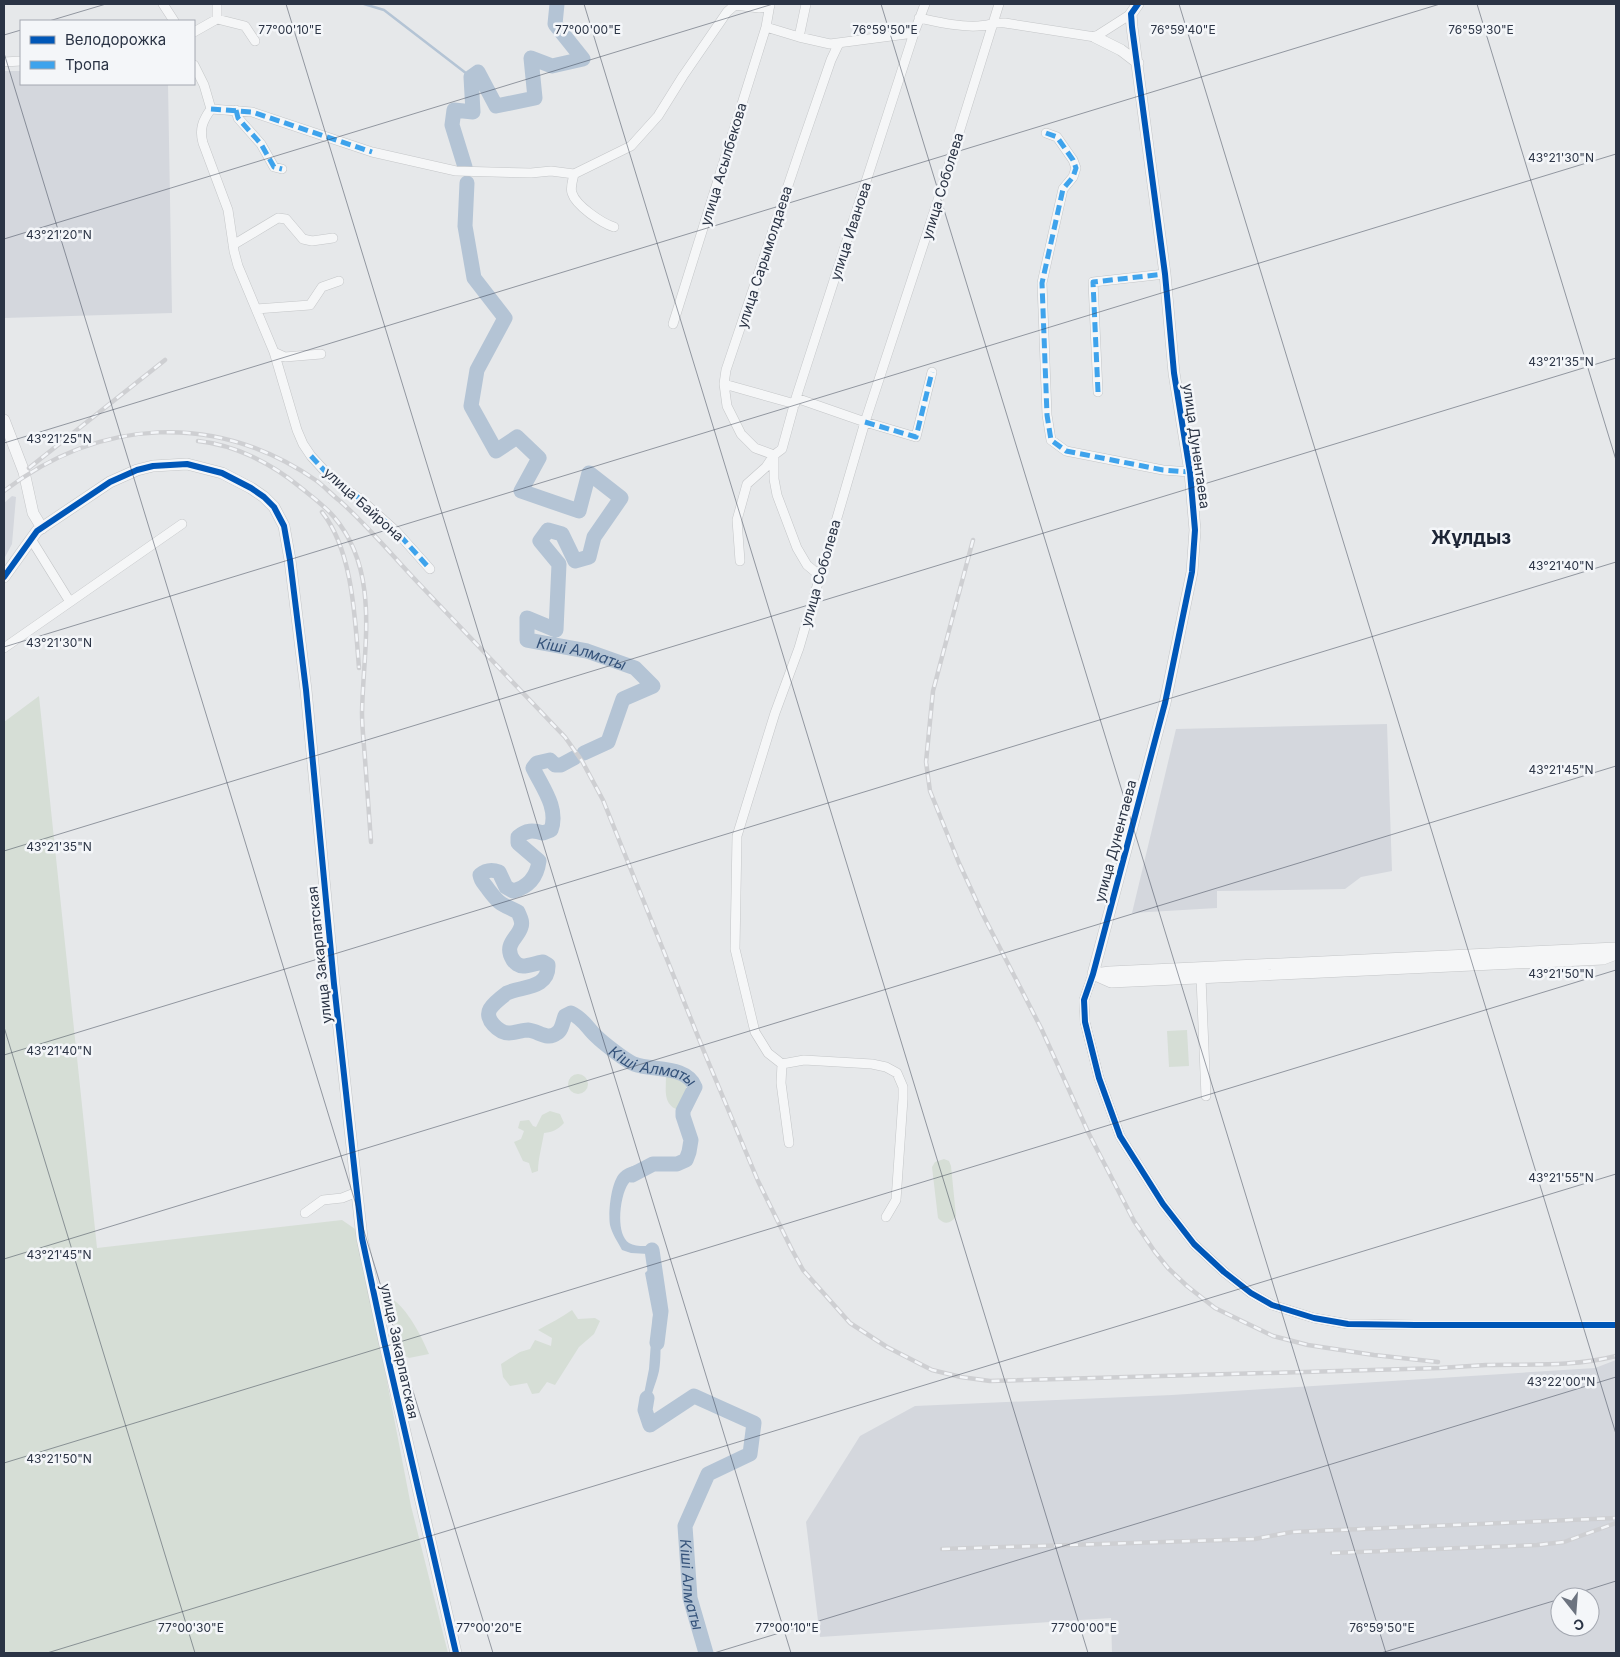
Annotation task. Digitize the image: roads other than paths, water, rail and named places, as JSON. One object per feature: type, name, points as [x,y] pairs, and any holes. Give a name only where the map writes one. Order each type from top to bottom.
[{"type":"street","points":[[163,4],[173,20]]},
{"type":"street","points":[[217,4],[217,19]]},
{"type":"street","points":[[799,37],[806,4]]},
{"type":"street","name":"улица Иванова","points":[[740,561],[737,520],[747,484],[782,449],[924,4]]},
{"type":"street","name":"улица Соболева","points":[[782,1064],[768,1053],[755,1032],[735,949],[736,836],[775,713],[799,648],[865,422],[936,206],[999,4]]},
{"type":"street","points":[[195,67],[204,85],[211,108],[252,112],[372,152],[456,171],[531,173],[551,171],[574,174],[631,146],[658,116],[727,12],[735,5],[759,8],[770,5]]},
{"type":"street","name":"улица Асылбекова","points":[[673,324],[766,27],[770,5]]},
{"type":"street","points":[[1094,37],[1135,9]]},
{"type":"street","name":"улица Дунентаева","points":[[1093,974],[1163,710],[1192,572],[1195,530],[1190,472],[1174,373],[1165,274],[1138,63],[1135,9]]},
{"type":"street","points":[[919,18],[943,23],[979,26],[1005,23],[1094,37],[1121,50],[1138,63]]},
{"type":"street","points":[[195,31],[217,19],[245,26],[255,41]]},
{"type":"street","points":[[766,27],[830,44],[914,34]]},
{"type":"street","name":"улица Сарымолдаева","points":[[774,455],[755,448],[741,434],[727,406],[724,384],[726,370],[830,60],[839,44]]},
{"type":"street","points":[[4,62],[20,61]]},
{"type":"street","name":"улица Байрона","points":[[211,108],[204,119],[201,134],[228,210],[238,266],[274,352],[297,430],[303,444],[311,456],[333,480],[359,498],[396,531],[430,569]]},
{"type":"street","points":[[236,110],[238,118],[261,144],[274,167],[282,169]]},
{"type":"street","name":"улица Дунентаева","points":[[1046,133],[1057,137],[1071,156],[1076,168],[1073,177],[1063,189],[1042,283],[1046,415],[1052,440],[1066,451],[1162,470],[1190,472]]},
{"type":"street","points":[[574,174],[571,192],[574,198],[604,223],[614,227]]},
{"type":"street","points":[[233,245],[278,218],[286,219],[303,239],[312,241],[333,238]]},
{"type":"street","points":[[1098,392],[1094,282],[1165,274]]},
{"type":"street","points":[[256,309],[310,305],[322,287],[339,281]]},
{"type":"street","points":[[274,352],[284,357],[321,354]]},
{"type":"street","points":[[724,384],[796,401],[916,437],[932,372]]},
{"type":"street","points":[[4,420],[24,472],[33,514],[42,528]]},
{"type":"street","points":[[774,455],[774,479],[777,495],[797,548],[807,565],[819,576]]},
{"type":"street","name":"улица Закарпатская","points":[[4,577],[31,539],[42,528],[123,475],[153,466],[187,464],[203,467],[230,477],[264,497],[280,516],[288,544],[306,690],[331,955],[362,1238],[456,1653]]},
{"type":"street","points":[[4,648],[182,524]]},
{"type":"street","points":[[31,539],[70,602]]},
{"type":"street","points":[[1093,974],[1616,948]]},
{"type":"street","points":[[1093,974],[1110,982],[1603,959],[1616,954]]},
{"type":"street","points":[[1093,974],[1084,1000],[1085,1022],[1099,1078],[1120,1136],[1163,1204],[1194,1244],[1224,1272],[1251,1293],[1272,1305],[1314,1318],[1348,1324],[1616,1325]]},
{"type":"street","points":[[1201,978],[1206,1096]]},
{"type":"street","points":[[789,1143],[781,1084],[782,1064],[804,1060],[872,1064],[886,1067],[898,1073],[903,1098],[896,1200],[886,1217]]},
{"type":"street","points":[[305,1213],[323,1200],[342,1198],[357,1192]]},
{"type":"water","points":[[649,1162],[651,1169],[635,1177],[628,1184],[623,1197],[620,1215],[622,1232],[629,1243],[640,1246],[652,1246],[657,1255],[654,1288],[658,1305],[661,1347],[660,1364],[649,1406],[649,1411],[653,1414],[643,1421],[640,1414],[649,1369],[653,1315],[645,1273],[651,1267],[652,1260],[648,1254],[631,1253],[622,1250],[611,1228],[609,1213],[612,1190],[620,1173],[630,1167]]},
{"type":"waterway","points":[[364,4],[384,10],[471,77]]},
{"type":"waterway","name":"Кіші Алматы","points":[[465,167],[452,125],[454,110],[473,112],[471,77],[478,72],[496,106],[535,98],[531,58],[552,66],[583,59],[555,24],[557,4]]},
{"type":"waterway","name":"Кіші Алматы","points":[[467,183],[465,226],[474,278],[505,318],[477,370],[471,406],[496,451],[517,437],[539,458],[521,491],[579,511],[589,473],[621,498],[594,537],[589,557],[575,561],[562,534],[548,530],[540,541],[559,564],[556,630],[527,618],[527,640],[587,651],[635,668],[653,686],[623,699],[608,742],[584,753]]},
{"type":"waterway","name":"Кіші Алматы","points":[[574,758],[561,765],[555,765],[550,760],[537,763],[533,768],[551,806],[553,822],[551,830],[543,833],[527,832],[518,837],[518,843],[539,861],[534,876],[528,884],[513,891],[506,887],[499,872],[489,871],[480,875],[482,881],[498,901],[518,912],[522,923],[510,945],[510,954],[514,961],[522,966],[543,962],[548,965],[544,979],[534,985],[507,993],[491,1007],[489,1017],[493,1025],[501,1031],[511,1033],[528,1030],[550,1036],[559,1032],[565,1016],[571,1013],[604,1043],[630,1062],[641,1066],[677,1072],[691,1080],[695,1087],[683,1111],[691,1140],[686,1160],[677,1164],[653,1164],[632,1175]]},
{"type":"waterway","name":"Кіші Алматы","points":[[652,1250],[661,1311],[657,1343]]},
{"type":"waterway","name":"Кіші Алматы","points":[[647,1398],[645,1410],[650,1425],[694,1396],[754,1423],[750,1454],[708,1474],[685,1526],[690,1598],[706,1653]]},
{"type":"railway","points":[[29,468],[165,360]]},
{"type":"railway","points":[[4,491],[41,467],[79,449],[119,437],[159,432],[199,434],[239,443],[278,458],[317,481],[351,511],[565,737],[582,761],[603,800],[758,1181],[791,1248],[803,1270],[850,1323],[887,1347],[932,1370],[990,1381],[1551,1364],[1584,1362],[1616,1356]]},
{"type":"railway","points":[[198,441],[225,446],[239,451],[277,470],[326,509],[349,539],[358,562],[364,586],[366,611],[362,719],[371,842]]},
{"type":"railway","points":[[322,512],[340,546],[351,586],[359,668]]},
{"type":"railway","points":[[973,540],[933,691],[926,762],[930,791],[959,863],[983,915],[1041,1028],[1089,1134],[1134,1221],[1168,1268],[1187,1286],[1215,1308],[1273,1336],[1308,1345],[1438,1362]]},
{"type":"railway","points":[[942,1549],[1255,1539],[1292,1532],[1616,1518]]},
{"type":"railway","points":[[1332,1553],[1537,1545],[1564,1542],[1616,1523]]},
{"type":"district","name":"Жұлдыз","points":[[1471,537]]}]
